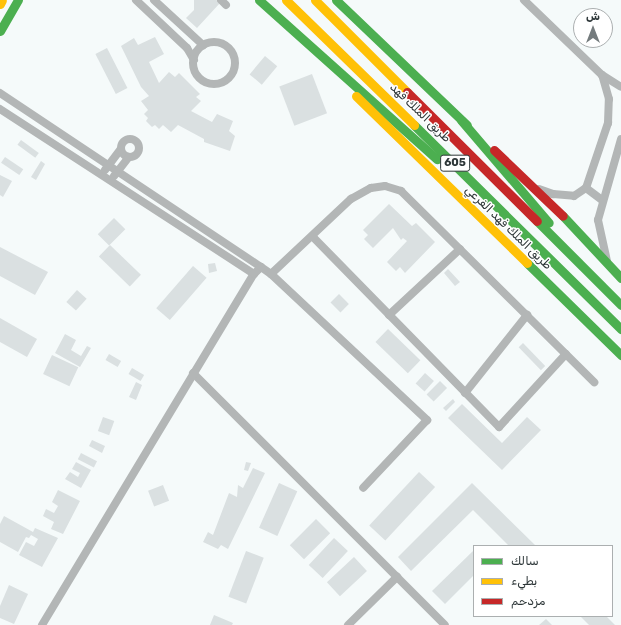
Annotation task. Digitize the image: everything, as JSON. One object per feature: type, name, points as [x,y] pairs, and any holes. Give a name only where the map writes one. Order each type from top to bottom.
[{"type":"main road","points":[[0,4],[2,0]]},
{"type":"main road","points":[[0,31],[18,0]]},
{"type":"main road","points":[[258,0],[588,297]]},
{"type":"main road","name":"طريق الملك فهد الفرعي","points":[[258,0],[621,355]]},
{"type":"main road","name":"طريق الملك فهد","points":[[286,0],[621,329]]},
{"type":"main road","name":"طريق الملك فهد","points":[[315,0],[620,305]]},
{"type":"main road","points":[[336,0],[461,120],[535,187],[621,278]]},
{"type":"main road","points":[[461,120],[620,305]]},
{"type":"street","points":[[136,0],[187,48],[194,60],[196,72],[206,82],[221,83],[233,74],[235,59],[231,50],[218,42],[203,46],[194,60]]},
{"type":"street","points":[[154,0],[203,46]]},
{"type":"street","points":[[524,0],[602,75],[621,87]]},
{"type":"street","points":[[152,15],[161,7]]},
{"type":"street","points":[[535,187],[563,196],[574,196],[586,188],[608,122],[609,99],[602,75]]},
{"type":"street","points":[[0,93],[108,167],[271,274],[426,420],[363,488]]},
{"type":"street","points":[[0,109],[254,274]]},
{"type":"street","points":[[609,266],[598,232],[602,200],[621,139]]},
{"type":"street","points":[[101,175],[128,140],[136,142],[138,152],[129,157],[116,172],[111,181]]},
{"type":"street","points":[[121,149],[129,157]]},
{"type":"street","points":[[271,274],[313,237],[351,199],[371,188],[385,186],[400,191],[594,382]]},
{"type":"street","points":[[586,188],[602,200]]},
{"type":"street","points":[[313,237],[499,427],[566,354]]},
{"type":"street","points":[[390,315],[460,249]]},
{"type":"street","points":[[42,625],[254,274],[261,268]]},
{"type":"street","points":[[465,393],[526,315]]},
{"type":"street","points":[[193,374],[445,625]]},
{"type":"street","points":[[348,625],[397,577]]},
{"type":"building","points":[[194,0],[216,0],[220,3],[197,28],[186,18],[194,10]]},
{"type":"building","points":[[155,37],[164,54],[149,62],[159,83],[169,72],[175,77],[179,73],[200,94],[196,97],[201,101],[191,111],[212,122],[217,114],[233,121],[229,131],[235,136],[230,151],[204,142],[204,139],[178,125],[171,132],[163,125],[159,129],[155,125],[152,127],[146,121],[148,118],[144,114],[148,110],[141,101],[149,96],[141,87],[121,46],[134,38],[138,45]]},
{"type":"building","points":[[107,48],[127,88],[116,94],[95,54]]},
{"type":"building","points":[[265,56],[277,66],[262,85],[250,74]]},
{"type":"building","points":[[312,74],[327,113],[294,126],[279,87]]},
{"type":"building","points":[[21,140],[39,153],[35,158],[17,145]]},
{"type":"building","points":[[5,157],[23,169],[19,175],[1,163]]},
{"type":"building","points":[[41,161],[45,164],[36,180],[31,177]]},
{"type":"building","points":[[0,175],[12,181],[3,197],[0,195]]},
{"type":"building","points":[[389,204],[412,226],[416,223],[435,242],[405,273],[400,267],[396,271],[387,262],[407,241],[403,238],[401,240],[393,228],[373,248],[364,239],[368,235],[363,230]]},
{"type":"building","points":[[114,218],[125,229],[109,246],[98,234]]},
{"type":"building","points":[[110,245],[141,275],[130,286],[99,257]]},
{"type":"building","points":[[0,247],[48,272],[35,295],[0,276]]},
{"type":"building","points":[[215,263],[217,271],[209,273],[208,264]]},
{"type":"building","points":[[193,266],[207,278],[170,320],[156,308]]},
{"type":"building","points":[[448,269],[460,282],[455,286],[444,273]]},
{"type":"building","points":[[77,290],[87,299],[76,311],[66,302]]},
{"type":"building","points":[[339,294],[349,304],[340,312],[331,302]]},
{"type":"building","points":[[0,318],[37,339],[27,357],[0,342]]},
{"type":"building","points":[[388,329],[420,360],[408,373],[375,342]]},
{"type":"building","points":[[65,334],[76,340],[71,350],[81,356],[87,346],[91,348],[80,367],[55,353]]},
{"type":"building","points":[[523,343],[545,366],[541,370],[519,347]]},
{"type":"building","points":[[109,354],[121,361],[118,367],[106,360]]},
{"type":"building","points":[[52,355],[78,367],[69,386],[43,374]]},
{"type":"building","points":[[132,368],[144,375],[141,381],[128,374]]},
{"type":"building","points":[[425,373],[434,381],[425,391],[416,383]]},
{"type":"building","points":[[440,381],[447,388],[434,402],[427,394]]},
{"type":"building","points":[[136,382],[142,385],[136,400],[129,397]]},
{"type":"building","points":[[453,399],[455,402],[446,411],[443,408]]},
{"type":"building","points":[[462,404],[502,443],[527,417],[541,430],[502,470],[448,418]]},
{"type":"building","points":[[103,417],[114,421],[109,435],[98,431]]},
{"type":"building","points":[[92,440],[105,446],[102,453],[89,446]]},
{"type":"building","points":[[81,453],[97,461],[94,467],[78,459]]},
{"type":"building","points":[[76,462],[91,470],[81,488],[65,479],[70,472],[78,477],[80,473],[72,469]]},
{"type":"building","points":[[246,462],[251,463],[248,471],[244,470]]},
{"type":"building","points":[[253,468],[265,473],[228,549],[221,545],[218,549],[203,542],[208,532],[213,535],[229,493],[237,497],[238,485],[243,488]]},
{"type":"building","points":[[419,472],[435,487],[385,540],[369,525]]},
{"type":"building","points":[[279,483],[297,491],[277,536],[259,528]]},
{"type":"building","points":[[472,483],[535,545],[508,545],[473,510],[411,571],[398,557]]},
{"type":"building","points":[[163,485],[169,501],[154,507],[148,491]]},
{"type":"building","points":[[58,490],[80,501],[63,534],[51,529],[54,522],[43,516],[46,509],[54,513],[58,506],[52,502]]},
{"type":"building","points":[[4,516],[33,532],[35,528],[58,538],[42,567],[19,555],[26,542],[34,546],[38,539],[31,535],[29,538],[26,537],[18,552],[0,542],[0,524]]},
{"type":"building","points":[[316,519],[330,533],[304,559],[290,545]]},
{"type":"building","points":[[334,538],[348,551],[323,578],[309,565]]},
{"type":"building","points":[[246,551],[264,558],[246,604],[228,597]]},
{"type":"building","points":[[473,551],[473,576],[445,604],[432,591]]},
{"type":"building","points":[[354,557],[367,571],[340,596],[327,582]]},
{"type":"building","points":[[9,585],[28,594],[14,624],[0,618],[0,606]]},
{"type":"building","points":[[214,615],[233,623],[232,625],[210,625]]},
{"type":"building","points":[[581,617],[607,617],[615,625],[589,625]]},
{"type":"building","points":[[546,619],[552,625],[539,625]]},
{"type":"traffic: fast","points":[[0,31],[18,0]]},
{"type":"traffic: fast","points":[[259,0],[437,159]]},
{"type":"traffic: fast","points":[[336,0],[467,125]]},
{"type":"traffic: fast","points":[[461,120],[549,223]]},
{"type":"traffic: fast","points":[[414,125],[621,329]]},
{"type":"traffic: fast","points":[[563,216],[621,278]]},
{"type":"traffic: fast","points":[[537,221],[621,305]]},
{"type":"traffic: fast","points":[[527,263],[621,355]]},
{"type":"traffic: slow","points":[[0,4],[2,0]]},
{"type":"traffic: slow","points":[[286,0],[414,125]]},
{"type":"traffic: slow","points":[[315,0],[407,92]]},
{"type":"traffic: slow","points":[[356,96],[527,263]]},
{"type":"traffic: jam","points":[[407,92],[537,221]]},
{"type":"traffic: jam","points":[[494,150],[563,216]]}]
